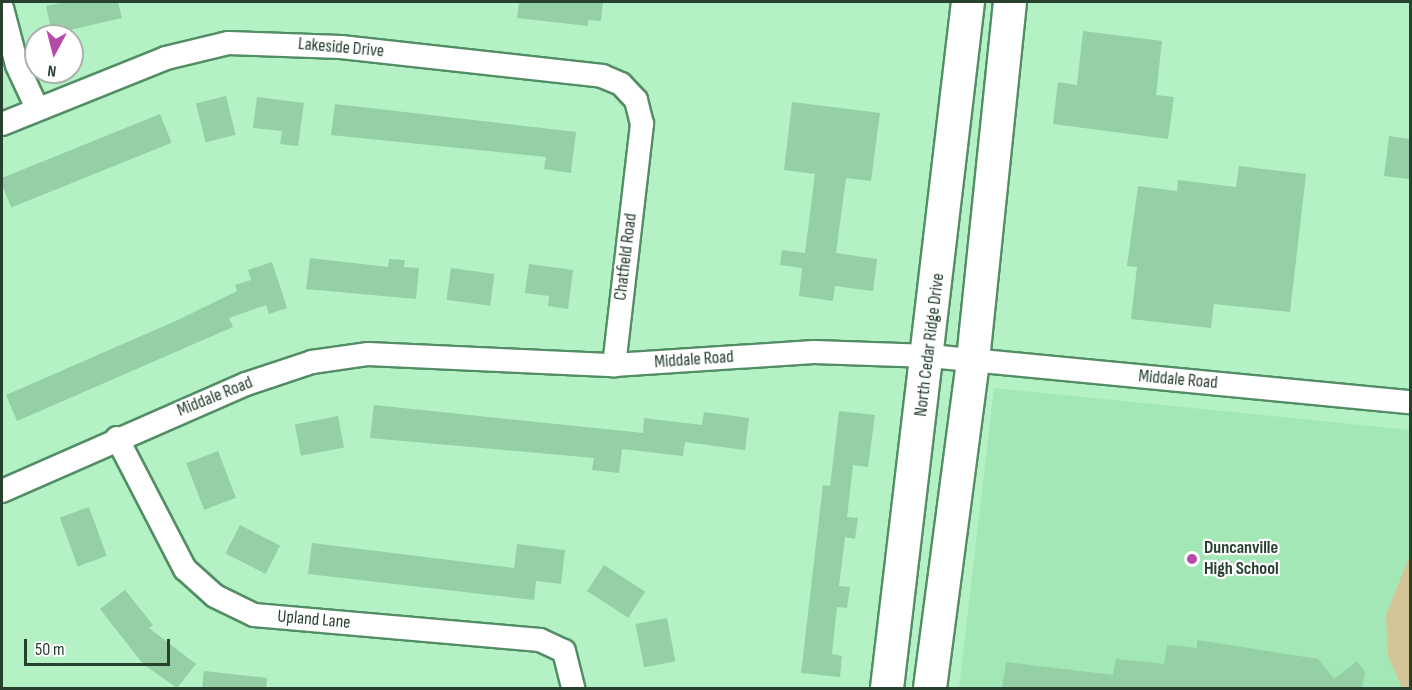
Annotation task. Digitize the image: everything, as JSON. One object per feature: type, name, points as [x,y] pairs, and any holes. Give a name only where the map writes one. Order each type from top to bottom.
[{"type":"main road","name":"North Cedar Ridge Drive","points":[[887,688],[930,356],[968,2]]},
{"type":"main road","points":[[930,688],[973,360],[1010,2]]},
{"type":"street","points":[[2,8],[17,65],[38,108]]},
{"type":"street","name":"Lakeside Drive","points":[[2,124],[166,58],[228,43],[289,43],[603,76],[621,84],[636,100],[642,124],[639,148]]},
{"type":"street","name":"Chatfield Road","points":[[614,365],[639,148]]},
{"type":"street","name":"Middale Road","points":[[2,491],[117,438],[246,384],[334,359],[417,353],[614,365],[814,352],[930,356],[1410,402]]},
{"type":"street","name":"Upland Lane","points":[[117,438],[185,569],[215,596],[254,615],[540,640],[564,651],[573,688]]},
{"type":"shaded area","name":"Duncanville High School","points":[[994,388],[1410,430],[1410,688],[959,688]]},
{"type":"shaded area","points":[[1410,555],[1410,688],[1402,688],[1388,656],[1386,615]]},
{"type":"building","points":[[65,2],[118,2],[122,18],[84,27],[84,24],[50,24],[46,6]]},
{"type":"building","points":[[519,2],[603,2],[601,21],[588,20],[588,26],[517,18]]},
{"type":"building","points":[[1083,31],[1162,41],[1156,95],[1174,97],[1168,139],[1053,124],[1058,82],[1077,85]]},
{"type":"building","points":[[226,96],[236,135],[206,142],[196,103]]},
{"type":"building","points":[[257,97],[304,103],[298,146],[280,144],[282,131],[253,128]]},
{"type":"building","points":[[792,102],[880,113],[871,181],[846,178],[836,253],[877,259],[873,291],[835,286],[833,301],[799,296],[802,268],[780,265],[782,250],[805,253],[815,174],[784,170]]},
{"type":"building","points":[[335,104],[576,132],[571,173],[544,169],[546,157],[331,135]]},
{"type":"building","points":[[160,114],[172,143],[11,208],[2,185],[2,178]]},
{"type":"building","points":[[1389,136],[1410,139],[1410,179],[1384,176]]},
{"type":"building","points":[[1239,166],[1306,174],[1290,312],[1214,304],[1211,328],[1131,319],[1137,267],[1127,266],[1138,186],[1177,191],[1178,180],[1236,187]]},
{"type":"building","points":[[310,258],[388,267],[389,259],[405,260],[404,267],[419,268],[416,299],[306,289]]},
{"type":"building","points":[[272,262],[287,308],[269,314],[266,305],[229,318],[233,327],[17,421],[6,395],[180,319],[237,291],[235,285],[251,280],[248,270]]},
{"type":"building","points":[[529,264],[573,270],[568,309],[548,306],[549,296],[525,293]]},
{"type":"building","points":[[451,268],[495,274],[490,306],[447,300]]},
{"type":"building","points":[[374,405],[643,433],[644,418],[702,425],[704,412],[749,418],[745,450],[685,442],[683,456],[622,449],[619,473],[592,470],[594,458],[370,438]]},
{"type":"building","points":[[839,411],[875,415],[868,467],[853,465],[847,517],[858,518],[855,539],[845,537],[839,586],[850,587],[847,608],[837,607],[832,654],[842,656],[840,677],[801,673],[823,485],[830,486]]},
{"type":"building","points":[[338,416],[344,447],[301,456],[295,424]]},
{"type":"building","points":[[218,451],[236,498],[204,510],[186,463]]},
{"type":"building","points":[[89,507],[107,556],[78,566],[60,518]]},
{"type":"building","points":[[240,525],[280,545],[266,574],[225,554]]},
{"type":"building","points":[[312,543],[514,568],[517,544],[565,550],[561,584],[536,581],[534,600],[308,574]]},
{"type":"building","points":[[604,565],[645,592],[628,618],[587,591]]},
{"type":"building","points":[[125,590],[153,625],[149,628],[196,664],[177,688],[143,664],[100,609]]},
{"type":"building","points":[[667,618],[675,661],[644,667],[636,624]]},
{"type":"building","points":[[1197,640],[1318,659],[1334,679],[1357,661],[1365,672],[1362,688],[1002,688],[1006,662],[1113,675],[1116,659],[1164,664],[1167,645],[1197,648]]},
{"type":"building","points":[[204,671],[267,678],[266,688],[202,688]]},
{"type":"place","name":"Duncanville High School","points":[[1192,559]]}]
